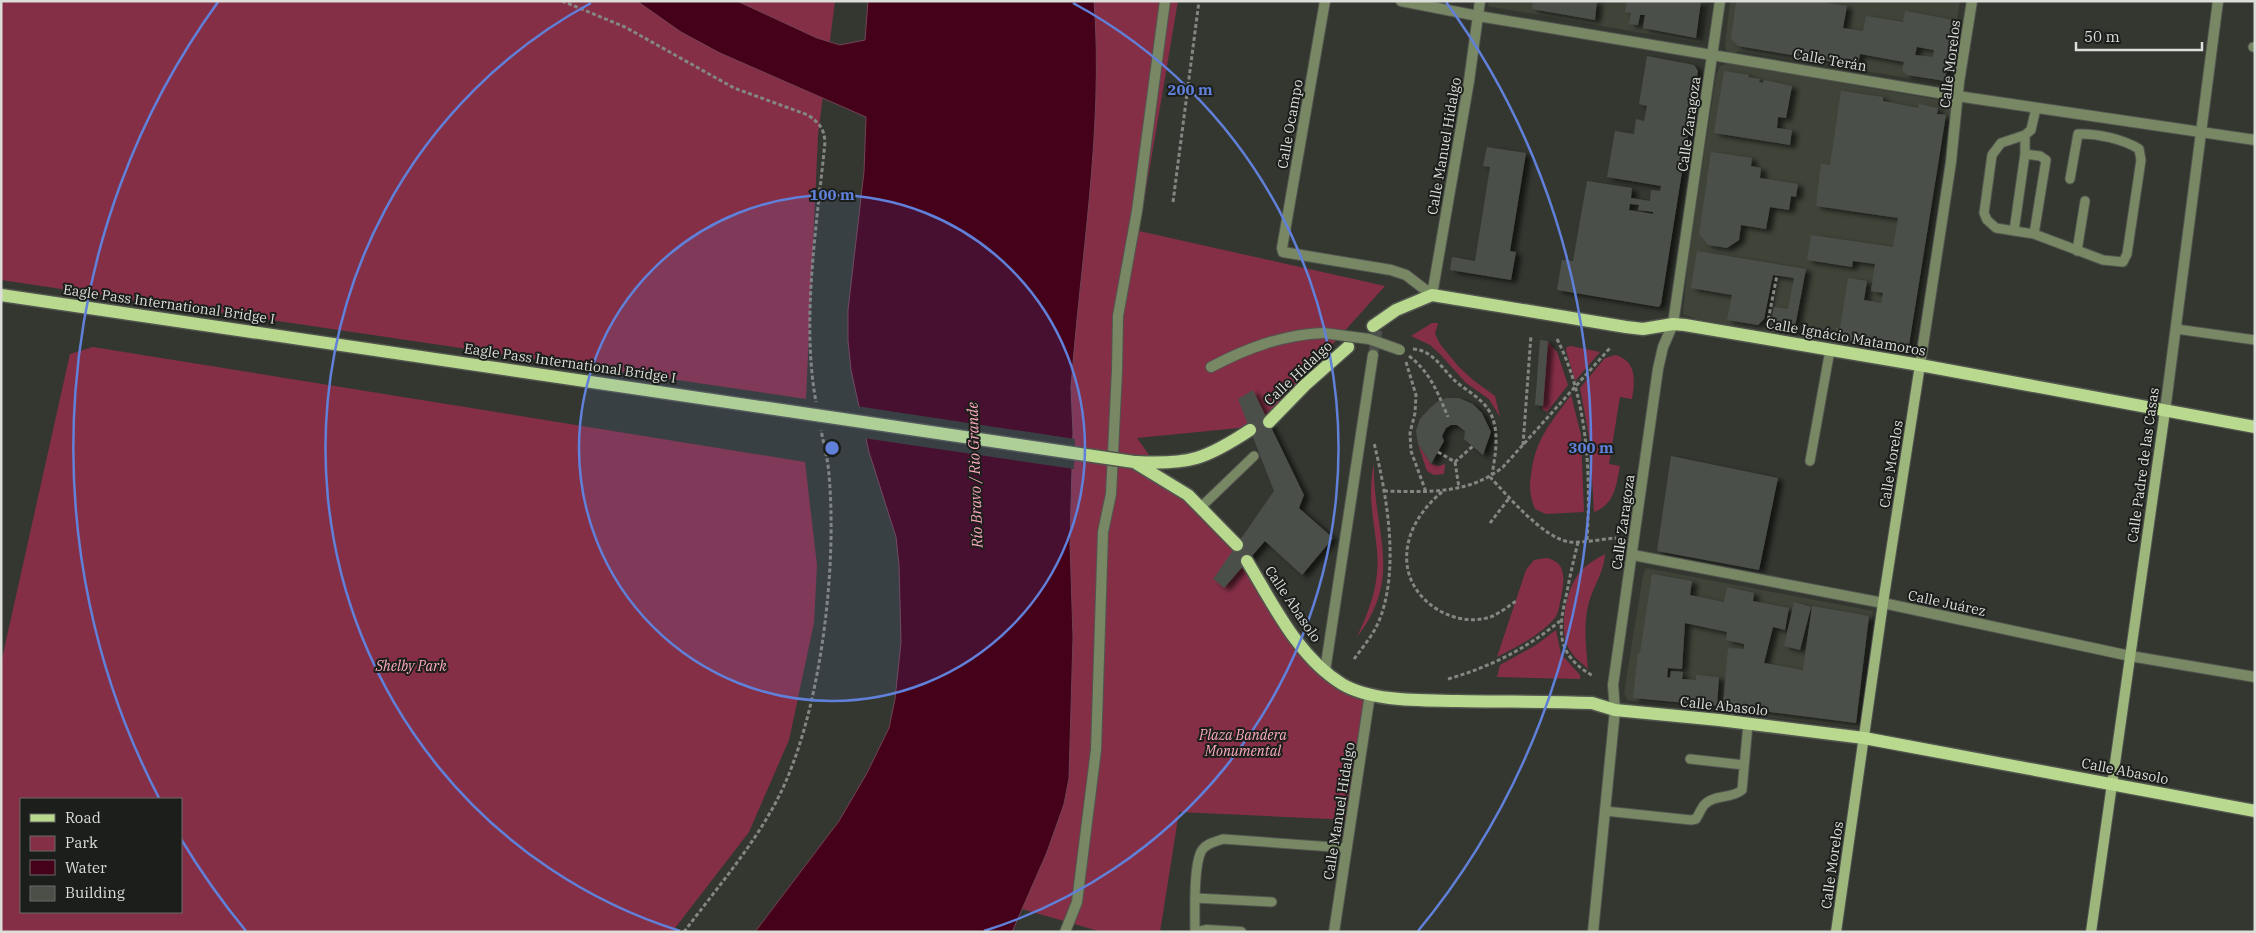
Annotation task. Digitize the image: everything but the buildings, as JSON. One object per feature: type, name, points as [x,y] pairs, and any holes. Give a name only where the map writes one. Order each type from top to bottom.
[{"type":"main road","name":"Eagle Pass International Bridge I","points":[[1,295],[1134,462]]},
{"type":"main road","name":"Calle Ignácio Matamoros","points":[[1432,295],[1626,327],[1649,329],[1672,324],[1920,365],[2255,427]]},
{"type":"main road","points":[[1376,325],[1410,303],[1432,295]]},
{"type":"main road","name":"Calle Hidalgo","points":[[1269,422],[1305,385],[1348,347]]},
{"type":"main road","name":"Calle Morelos","points":[[1836,932],[1883,603],[1920,365]]},
{"type":"main road","name":"Calle Padre de las Casas","points":[[2091,932],[2165,411]]},
{"type":"main road","points":[[1134,462],[1164,464],[1187,461],[1224,447],[1250,430]]},
{"type":"main road","points":[[1134,462],[1173,485],[1201,507],[1236,545]]},
{"type":"main road","name":"Calle Abasolo","points":[[1247,561],[1293,635],[1325,671],[1345,686],[1370,694],[1433,700],[1586,703],[1615,710],[1864,738],[2255,811]]},
{"type":"street","points":[[1065,932],[1077,902],[1096,750],[1103,532],[1111,494],[1118,316],[1137,211],[1165,1]]},
{"type":"street","name":"Calle Ocampo","points":[[1283,252],[1282,248],[1325,1]]},
{"type":"street","name":"Calle Terán","points":[[1401,1],[1478,16],[1957,96],[2255,140]]},
{"type":"street","name":"Calle Manuel Hidalgo","points":[[1432,295],[1469,81],[1480,1]]},
{"type":"street","name":"Calle Zaragoza","points":[[1593,932],[1615,710],[1613,685],[1658,369],[1662,347],[1672,324],[1720,1]]},
{"type":"street","name":"Calle Morelos","points":[[1920,365],[1951,162],[1958,107],[1957,96],[1972,1]]},
{"type":"street","name":"Calle Padre de las Casas","points":[[2165,411],[2218,1]]},
{"type":"street","name":"Calle Ignácio Matamoros","points":[[1283,252],[1391,270],[1406,276],[1432,295]]},
{"type":"street","points":[[1211,367],[1254,346],[1303,334],[1323,332],[1369,339],[1400,350]]},
{"type":"street","points":[[1325,671],[1373,355]]},
{"type":"street","name":"Calle Juárez","points":[[1633,555],[1883,603],[2130,656],[2255,677]]},
{"type":"street","name":"Calle Manuel Hidalgo","points":[[1334,932],[1370,694]]},
{"type":"street","points":[[1197,932],[1206,930],[1241,932]]},
{"type":"lane","points":[[2036,108],[2030,130],[2025,135],[2002,143],[1996,148],[1990,162],[1984,213],[1987,220],[1996,228],[2034,234],[2103,260],[2123,262],[2127,254],[2141,160],[2139,149],[2130,144],[2078,134],[2070,179]]},
{"type":"lane","points":[[2014,231],[2025,154],[2025,135]]},
{"type":"lane","points":[[2025,154],[2040,156],[2046,160],[2034,234]]},
{"type":"lane","points":[[2077,251],[2085,201]]},
{"type":"lane","points":[[2176,329],[2255,340]]},
{"type":"lane","points":[[1810,461],[1830,350]]},
{"type":"lane","points":[[1201,507],[1254,456]]},
{"type":"lane","points":[[1605,811],[1696,819],[1710,800],[1738,793],[1742,790],[1748,724]]},
{"type":"lane","points":[[1690,759],[1744,765]]},
{"type":"lane","points":[[1197,932],[1195,898],[1199,860],[1202,850],[1210,843],[1223,839],[1346,848]]},
{"type":"lane","points":[[1195,898],[1272,902]]},
{"type":"path","points":[[1172,202],[1199,1]]},
{"type":"path","points":[[1766,329],[1777,275]]},
{"type":"path","points":[[1523,445],[1531,334]]},
{"type":"path","points":[[1557,339],[1574,387],[1584,431],[1588,466],[1587,541]]},
{"type":"path","points":[[1384,491],[1443,491],[1459,488],[1491,477],[1523,445],[1610,348]]},
{"type":"path","points":[[1400,350],[1427,372],[1438,392],[1448,417]]},
{"type":"path","points":[[1400,350],[1419,350],[1428,353],[1456,382],[1487,408],[1495,426],[1496,439],[1491,477]]},
{"type":"path","points":[[1400,350],[1412,377],[1416,395],[1416,413],[1410,432],[1411,451],[1426,492]]},
{"type":"path","points":[[1354,660],[1378,622],[1389,586],[1388,536],[1384,491],[1374,442]]},
{"type":"path","points":[[1455,462],[1473,446]]},
{"type":"path","points":[[1438,452],[1455,462]]},
{"type":"path","points":[[1455,462],[1459,488]]},
{"type":"path","points":[[1491,477],[1551,534],[1568,542],[1616,538]]},
{"type":"path","points":[[1443,491],[1429,502],[1411,532],[1407,565],[1412,581],[1424,598],[1441,613],[1457,618],[1477,619],[1493,616],[1516,601]]},
{"type":"path","points":[[1490,523],[1510,497]]},
{"type":"path","points":[[1578,542],[1560,621],[1561,635],[1568,654],[1582,670],[1593,676]]},
{"type":"path","points":[[1448,679],[1488,666],[1517,652],[1560,621]]},
{"type":"shaded area","points":[[1489,1],[1706,1],[1700,43],[1488,6]]},
{"type":"shaded area","points":[[1730,1],[1960,1],[1947,84],[1737,51],[1736,55],[1731,54],[1726,50],[1725,45]]},
{"type":"shaded area","points":[[1729,63],[1939,100],[1948,104],[1952,115],[1913,356],[1697,319],[1683,314],[1688,260],[1716,76],[1720,66]]},
{"type":"shaded area","points":[[1646,568],[1873,611],[1858,728],[1627,700],[1624,693],[1643,575]]},
{"type":"green space","points":[[1,1],[835,1],[818,135],[806,399],[1,280]]},
{"type":"green space","name":"Plaza Bandera Monumental","points":[[1094,1],[1178,1],[1139,231],[1385,286],[1259,426],[1137,438],[1161,472],[1194,491],[1206,503],[1241,550],[1319,669],[1371,692],[1351,820],[1179,812],[1160,932],[1102,932],[1022,909],[1047,852],[1064,804],[1069,778],[1073,637],[1070,544],[1073,432],[1071,388],[1090,195],[1096,98]]},
{"type":"green space","points":[[1432,323],[1438,323],[1435,334],[1440,344],[1458,366],[1495,396],[1500,417],[1489,399],[1466,383],[1440,354],[1430,345],[1411,336]]},
{"type":"green space","points":[[1548,342],[1557,352],[1568,385],[1547,412],[1543,410],[1542,406]]},
{"type":"green space","points":[[1571,346],[1600,352],[1575,381],[1566,350],[1567,347]]},
{"type":"green space","name":"Shelby Park","points":[[93,347],[805,462],[817,565],[814,623],[789,740],[749,832],[672,932],[1,932],[1,663],[70,354]]},
{"type":"green space","points":[[1616,355],[1628,362],[1631,367],[1634,379],[1633,392],[1632,399],[1620,397],[1609,464],[1620,466],[1616,487],[1606,504],[1594,512],[1590,442],[1580,388],[1605,358]]},
{"type":"green space","points":[[1571,395],[1581,435],[1584,512],[1546,514],[1535,509],[1530,492],[1533,462],[1545,432]]},
{"type":"green space","points":[[1418,444],[1431,464],[1439,466],[1445,464],[1444,474],[1434,475],[1427,471]]},
{"type":"green space","points":[[1374,463],[1383,552],[1383,572],[1380,593],[1371,614],[1357,637],[1370,606],[1377,574],[1378,563],[1371,497]]},
{"type":"green space","points":[[1605,554],[1603,567],[1587,610],[1585,635],[1588,669],[1575,657],[1566,642],[1564,615],[1568,596],[1575,579],[1586,567]]},
{"type":"green space","points":[[1546,558],[1558,564],[1563,573],[1562,592],[1556,615],[1547,626],[1534,636],[1497,657],[1526,570],[1534,560]]},
{"type":"green space","points":[[1556,630],[1561,654],[1580,675],[1580,679],[1497,677],[1500,665],[1536,645]]},
{"type":"water","name":"Río Bravo / Rio Grande","points":[[637,1],[737,1],[817,38],[840,45],[865,40],[868,1],[1094,1],[1096,98],[1090,195],[1071,388],[1073,432],[1070,544],[1073,637],[1069,778],[1064,804],[1047,852],[1012,932],[755,932],[839,821],[867,773],[889,728],[895,699],[901,642],[899,565],[896,537],[869,452],[851,370],[848,341],[848,310],[864,172],[866,117],[720,53],[681,32]]},
{"type":"pier","points":[[856,406],[1075,439],[1074,469],[863,438]]},
{"type":"tunnel","points":[[1373,355],[1378,327]]},
{"type":"tunnel","points":[[1250,430],[1269,422]]},
{"type":"tunnel","points":[[1237,545],[1247,561]]}]
